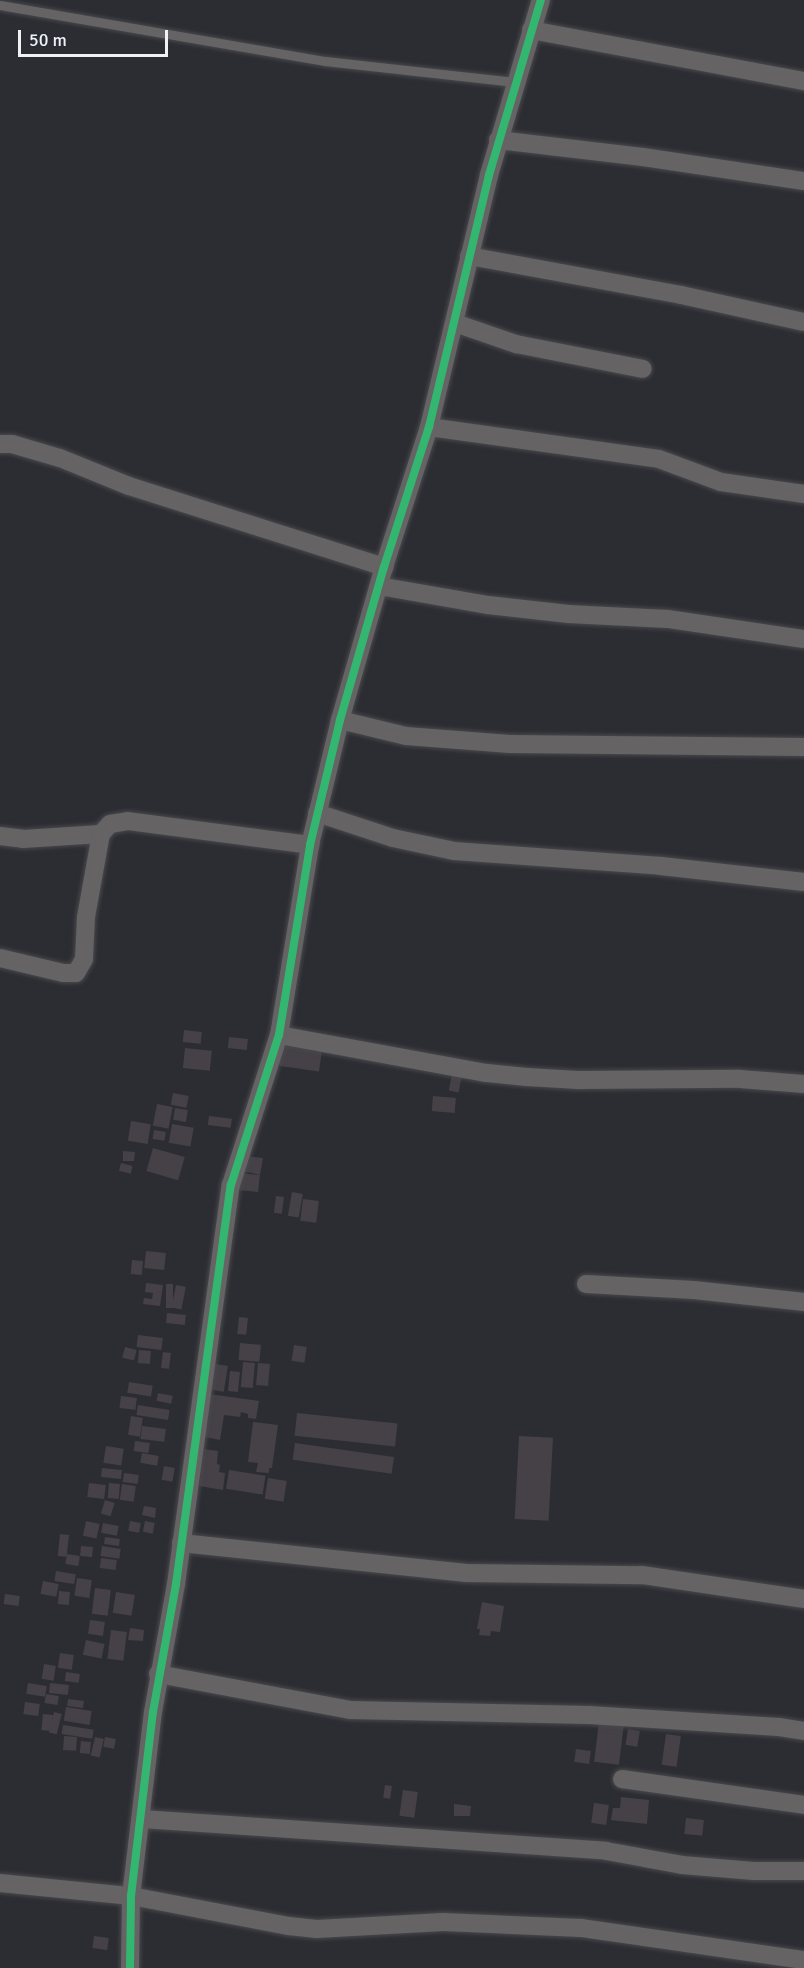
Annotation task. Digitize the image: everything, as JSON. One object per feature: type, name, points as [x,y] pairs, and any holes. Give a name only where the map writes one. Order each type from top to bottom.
[{"type":"street","points":[[130,1968],[130,1896],[142,1819],[158,1674],[182,1543],[231,1185],[279,1035],[310,845],[339,720],[384,567],[429,427],[498,140],[541,0]]},
{"type":"street","points":[[531,30],[804,81]]},
{"type":"street","points":[[498,140],[643,157],[804,181]]},
{"type":"street","points":[[469,256],[681,295],[804,322]]},
{"type":"street","points":[[454,323],[516,344],[643,369]]},
{"type":"street","points":[[429,427],[659,459],[721,482],[804,494]]},
{"type":"street","points":[[0,444],[12,444],[70,461],[129,486],[384,567]]},
{"type":"street","points":[[379,586],[488,605],[568,614],[668,619],[804,639]]},
{"type":"street","points":[[339,720],[406,736],[499,744],[594,743],[728,748],[804,747]]},
{"type":"street","points":[[317,813],[393,838],[454,851],[661,866],[804,882]]},
{"type":"street","points":[[0,958],[76,973],[84,959],[86,917],[101,834],[110,824],[128,821],[310,845]]},
{"type":"street","points":[[0,836],[23,839],[101,834]]},
{"type":"street","points":[[279,1035],[487,1073],[527,1077],[740,1079],[804,1084]]},
{"type":"street","points":[[586,1284],[694,1290],[804,1302]]},
{"type":"street","points":[[182,1543],[466,1573],[642,1575],[804,1599]]},
{"type":"street","points":[[158,1674],[350,1710],[589,1715],[778,1727],[804,1731]]},
{"type":"street","points":[[622,1779],[804,1805]]},
{"type":"street","points":[[142,1819],[606,1851],[682,1865],[754,1871],[804,1871]]},
{"type":"street","points":[[0,1883],[130,1896],[317,1929],[443,1922],[581,1928],[804,1960]]},
{"type":"lane","points":[[0,5],[325,62],[515,82]]},
{"type":"building","points":[[184,1030],[202,1032],[201,1044],[183,1042]]},
{"type":"building","points":[[229,1037],[248,1039],[247,1050],[228,1048]]},
{"type":"building","points":[[282,1040],[323,1046],[319,1071],[278,1066]]},
{"type":"building","points":[[185,1048],[212,1051],[210,1071],[183,1068]]},
{"type":"building","points":[[453,1069],[463,1071],[459,1093],[449,1091]]},
{"type":"building","points":[[173,1093],[189,1096],[186,1108],[171,1105]]},
{"type":"building","points":[[433,1096],[456,1098],[455,1113],[432,1111]]},
{"type":"building","points":[[157,1104],[173,1107],[169,1129],[153,1126]]},
{"type":"building","points":[[175,1108],[188,1110],[186,1122],[173,1120]]},
{"type":"building","points":[[209,1116],[232,1119],[231,1128],[208,1125]]},
{"type":"building","points":[[131,1121],[151,1124],[148,1144],[128,1141]]},
{"type":"building","points":[[172,1124],[194,1128],[190,1147],[169,1143]]},
{"type":"building","points":[[154,1130],[166,1132],[164,1141],[153,1139]]},
{"type":"building","points":[[153,1148],[185,1157],[178,1180],[146,1171]]},
{"type":"building","points":[[123,1151],[135,1152],[134,1161],[123,1161]]},
{"type":"building","points":[[245,1156],[263,1158],[260,1175],[243,1171]]},
{"type":"building","points":[[121,1163],[133,1166],[131,1174],[119,1171]]},
{"type":"building","points":[[240,1173],[260,1175],[258,1192],[238,1190]]},
{"type":"building","points":[[292,1192],[303,1194],[299,1218],[288,1216]]},
{"type":"building","points":[[276,1196],[284,1197],[282,1214],[274,1213]]},
{"type":"building","points":[[303,1199],[319,1201],[316,1223],[300,1221]]},
{"type":"building","points":[[146,1251],[166,1253],[164,1270],[144,1268]]},
{"type":"building","points":[[132,1260],[143,1261],[142,1275],[131,1274]]},
{"type":"building","points":[[146,1283],[163,1285],[160,1306],[143,1304],[144,1298],[152,1299],[153,1293],[145,1292]]},
{"type":"building","points":[[166,1284],[173,1284],[173,1308],[166,1308]]},
{"type":"building","points":[[176,1285],[186,1287],[181,1309],[172,1308]]},
{"type":"building","points":[[167,1313],[186,1315],[185,1325],[166,1323]]},
{"type":"building","points":[[239,1317],[248,1318],[246,1335],[237,1334]]},
{"type":"building","points":[[138,1335],[163,1338],[161,1350],[137,1347]]},
{"type":"building","points":[[240,1343],[261,1345],[259,1362],[239,1360]]},
{"type":"building","points":[[294,1345],[307,1347],[304,1363],[291,1361]]},
{"type":"building","points":[[125,1347],[137,1350],[134,1361],[122,1358]]},
{"type":"building","points":[[139,1350],[151,1351],[150,1364],[138,1363]]},
{"type":"building","points":[[163,1352],[171,1353],[169,1369],[161,1368]]},
{"type":"building","points":[[243,1362],[255,1363],[253,1388],[241,1387]]},
{"type":"building","points":[[258,1363],[270,1364],[268,1386],[256,1385]]},
{"type":"building","points":[[215,1364],[228,1366],[224,1392],[211,1390]]},
{"type":"building","points":[[230,1371],[240,1372],[238,1392],[228,1391]]},
{"type":"building","points":[[129,1382],[153,1386],[151,1397],[127,1393]]},
{"type":"building","points":[[158,1393],[173,1396],[171,1404],[156,1401]]},
{"type":"building","points":[[209,1394],[259,1401],[256,1419],[248,1418],[248,1414],[241,1412],[240,1417],[224,1415],[220,1440],[205,1437]]},
{"type":"building","points":[[121,1396],[137,1398],[135,1410],[120,1408]]},
{"type":"building","points":[[138,1405],[170,1410],[168,1420],[136,1415]]},
{"type":"building","points":[[297,1413],[397,1424],[395,1446],[295,1436]]},
{"type":"building","points":[[131,1416],[143,1418],[140,1437],[128,1435]]},
{"type":"building","points":[[253,1422],[278,1425],[272,1468],[269,1468],[269,1473],[256,1472],[258,1463],[248,1462]]},
{"type":"building","points":[[142,1426],[166,1429],[164,1442],[140,1439]]},
{"type":"building","points":[[519,1436],[553,1438],[549,1521],[515,1519]]},
{"type":"building","points":[[135,1441],[150,1443],[148,1453],[134,1451]]},
{"type":"building","points":[[295,1443],[394,1457],[392,1474],[293,1460]]},
{"type":"building","points":[[106,1446],[124,1449],[121,1466],[103,1463]]},
{"type":"building","points":[[204,1449],[218,1451],[219,1472],[225,1473],[223,1490],[199,1486]]},
{"type":"building","points":[[142,1453],[159,1456],[157,1466],[140,1463]]},
{"type":"building","points":[[164,1466],[175,1468],[172,1482],[162,1480]]},
{"type":"building","points":[[102,1468],[122,1470],[121,1479],[101,1477]]},
{"type":"building","points":[[229,1470],[266,1476],[263,1495],[226,1489]]},
{"type":"building","points":[[124,1473],[139,1475],[138,1484],[123,1482]]},
{"type":"building","points":[[268,1478],[287,1481],[283,1502],[265,1499]]},
{"type":"building","points":[[89,1483],[106,1485],[104,1499],[87,1497]]},
{"type":"building","points":[[109,1483],[120,1484],[119,1499],[108,1498]]},
{"type":"building","points":[[122,1484],[136,1486],[134,1502],[120,1500]]},
{"type":"building","points":[[105,1500],[115,1503],[110,1516],[101,1513]]},
{"type":"building","points":[[144,1506],[156,1508],[155,1518],[142,1515]]},
{"type":"building","points":[[86,1521],[100,1524],[97,1539],[83,1536]]},
{"type":"building","points":[[130,1521],[141,1523],[139,1533],[128,1531]]},
{"type":"building","points":[[145,1521],[155,1523],[153,1534],[143,1532]]},
{"type":"building","points":[[103,1523],[119,1526],[117,1536],[101,1533]]},
{"type":"building","points":[[60,1534],[69,1535],[67,1557],[58,1556]]},
{"type":"building","points":[[105,1537],[120,1539],[119,1546],[104,1544]]},
{"type":"building","points":[[81,1546],[93,1547],[92,1557],[80,1556]]},
{"type":"building","points":[[102,1546],[121,1549],[119,1559],[100,1556]]},
{"type":"building","points":[[67,1554],[80,1556],[78,1566],[65,1564]]},
{"type":"building","points":[[101,1558],[117,1560],[116,1570],[100,1568]]},
{"type":"building","points":[[56,1571],[76,1574],[74,1584],[54,1581]]},
{"type":"building","points":[[77,1578],[92,1580],[89,1598],[74,1596]]},
{"type":"building","points":[[43,1581],[59,1584],[56,1597],[41,1594]]},
{"type":"building","points":[[95,1588],[111,1590],[108,1616],[92,1614]]},
{"type":"building","points":[[59,1591],[70,1592],[69,1605],[58,1604]]},
{"type":"building","points":[[116,1592],[135,1595],[131,1616],[113,1613]]},
{"type":"building","points":[[5,1594],[20,1596],[18,1606],[4,1604]]},
{"type":"building","points":[[482,1602],[504,1606],[500,1632],[491,1631],[490,1636],[479,1635],[480,1629],[477,1629]]},
{"type":"building","points":[[90,1620],[105,1622],[103,1636],[88,1634]]},
{"type":"building","points":[[130,1628],[144,1630],[143,1641],[128,1640]]},
{"type":"building","points":[[111,1630],[127,1632],[123,1661],[107,1659]]},
{"type":"building","points":[[86,1640],[105,1644],[101,1659],[83,1655]]},
{"type":"building","points":[[60,1653],[74,1655],[72,1670],[58,1668]]},
{"type":"building","points":[[44,1664],[56,1666],[54,1681],[42,1679]]},
{"type":"building","points":[[66,1672],[80,1674],[79,1683],[65,1681]]},
{"type":"building","points":[[28,1683],[47,1686],[45,1697],[26,1694]]},
{"type":"building","points":[[50,1683],[69,1685],[68,1695],[49,1693]]},
{"type":"building","points":[[46,1694],[59,1696],[57,1705],[45,1703]]},
{"type":"building","points":[[68,1699],[84,1701],[83,1708],[67,1706]]},
{"type":"building","points":[[25,1702],[40,1704],[38,1716],[23,1714]]},
{"type":"building","points":[[66,1707],[92,1711],[89,1725],[64,1721]]},
{"type":"building","points":[[54,1712],[62,1714],[57,1734],[49,1732]]},
{"type":"building","points":[[43,1714],[53,1715],[51,1731],[41,1730]]},
{"type":"building","points":[[599,1722],[624,1725],[619,1765],[594,1762]]},
{"type":"building","points":[[63,1725],[94,1730],[92,1739],[62,1734]]},
{"type":"building","points":[[628,1729],[640,1731],[637,1747],[625,1745]]},
{"type":"building","points":[[666,1734],[681,1736],[677,1767],[662,1765]]},
{"type":"building","points":[[64,1736],[77,1737],[76,1751],[63,1750]]},
{"type":"building","points":[[95,1737],[104,1739],[99,1758],[91,1756]]},
{"type":"building","points":[[105,1737],[116,1739],[114,1749],[103,1747]]},
{"type":"building","points":[[81,1741],[91,1742],[90,1754],[80,1753]]},
{"type":"building","points":[[576,1749],[591,1751],[589,1764],[574,1762]]},
{"type":"building","points":[[385,1785],[392,1786],[390,1799],[383,1798]]},
{"type":"building","points":[[403,1790],[418,1792],[414,1818],[399,1816]]},
{"type":"building","points":[[621,1797],[649,1800],[647,1824],[611,1820],[613,1808],[620,1808]]},
{"type":"building","points":[[594,1803],[609,1805],[606,1825],[591,1823]]},
{"type":"building","points":[[454,1804],[471,1806],[470,1816],[454,1816]]},
{"type":"building","points":[[686,1818],[704,1820],[702,1836],[684,1834]]},
{"type":"building","points":[[94,1936],[109,1938],[107,1950],[92,1948]]},
{"type":"cycle path","points":[[130,1968],[131,1896],[153,1712],[176,1584],[231,1185],[279,1035],[310,845],[340,720],[384,567],[429,427],[489,175],[541,0]]}]
